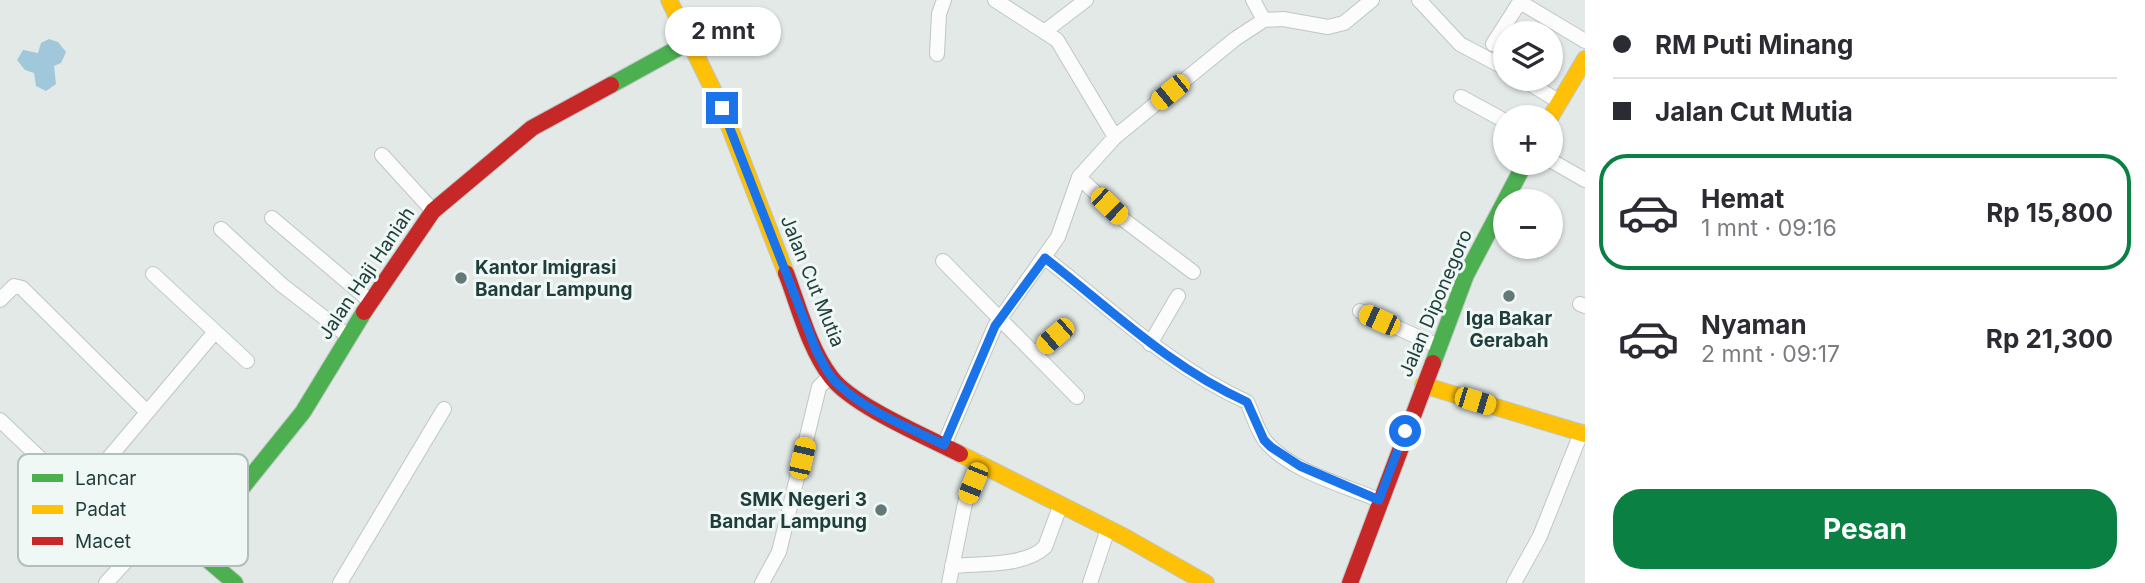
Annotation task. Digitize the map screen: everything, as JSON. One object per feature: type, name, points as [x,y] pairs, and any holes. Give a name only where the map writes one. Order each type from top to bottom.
[{"type":"main road","name":"Jalan Cut Mutia","points":[[669,0],[727,120],[816,350],[830,376],[841,388],[1206,583]]},
{"type":"main road","name":"Jalan Haji Haniah","points":[[248,480],[303,412],[370,301],[433,211],[532,128],[691,41]]},
{"type":"main road","points":[[1558,105],[1585,59]]},
{"type":"main road","name":"Jalan Diponegoro","points":[[1350,583],[1379,500],[1466,275],[1519,175]]},
{"type":"main road","points":[[1423,385],[1583,433]]},
{"type":"main road","points":[[219,566],[235,583]]},
{"type":"street","points":[[937,54],[939,14],[944,0]]},
{"type":"street","points":[[995,0],[1057,40],[1115,137]]},
{"type":"street","points":[[1044,32],[1086,0]]},
{"type":"street","points":[[1253,0],[1264,20]]},
{"type":"street","points":[[944,445],[1002,317],[1058,237],[1079,177],[1115,137],[1236,39],[1264,20],[1283,19],[1328,27],[1344,23],[1372,0]]},
{"type":"street","points":[[1419,0],[1460,44],[1493,62]]},
{"type":"street","points":[[1508,21],[1521,1],[1585,41]]},
{"type":"street","points":[[1542,91],[1560,102]]},
{"type":"street","points":[[1461,97],[1493,114]]},
{"type":"street","points":[[382,155],[408,187],[433,211]]},
{"type":"street","points":[[1563,167],[1585,180]]},
{"type":"street","points":[[1079,177],[1124,220],[1193,272]]},
{"type":"street","points":[[272,218],[370,301]]},
{"type":"street","points":[[221,229],[282,285],[348,336]]},
{"type":"street","points":[[1045,258],[1150,344],[1205,382],[1247,402],[1264,440],[1281,453],[1300,466],[1379,500]]},
{"type":"street","points":[[943,261],[1002,317],[1077,397]]},
{"type":"street","points":[[153,274],[247,361]]},
{"type":"street","points":[[0,300],[14,286],[22,288],[147,412]]},
{"type":"street","points":[[1150,344],[1178,296]]},
{"type":"street","points":[[1360,311],[1438,346]]},
{"type":"street","points":[[112,454],[214,333]]},
{"type":"street","points":[[1036,353],[1055,336]]},
{"type":"street","points":[[762,583],[779,552],[818,387],[830,376]]},
{"type":"street","points":[[340,583],[444,409]]},
{"type":"street","points":[[0,420],[36,454]]},
{"type":"street","points":[[1514,583],[1541,536],[1583,433]]},
{"type":"street","points":[[949,583],[965,503],[981,463]]},
{"type":"street","points":[[952,566],[1027,558],[1039,552],[1045,547],[1061,504]]},
{"type":"street","points":[[1090,583],[1108,529]]},
{"type":"street","points":[[106,583],[122,566]]},
{"type":"water","points":[[49,39],[58,42],[66,52],[61,63],[54,66],[56,84],[46,91],[36,86],[34,73],[25,70],[17,60],[23,50],[38,53],[41,43]]},
{"type":"traffic: fast","points":[[611,85],[691,41]]},
{"type":"traffic: fast","points":[[1433,363],[1466,275],[1519,175]]},
{"type":"traffic: fast","points":[[248,480],[303,412],[364,312]]},
{"type":"traffic: fast","points":[[215,566],[235,583]]},
{"type":"traffic: slow","points":[[669,0],[722,108],[786,273]]},
{"type":"traffic: slow","points":[[1558,105],[1585,59]]},
{"type":"traffic: slow","points":[[1423,385],[1585,434]]},
{"type":"traffic: slow","points":[[960,454],[1123,536],[1206,583]]},
{"type":"traffic: jam","points":[[364,312],[433,211],[532,128],[611,85]]},
{"type":"traffic: jam","points":[[786,273],[805,327],[831,377],[873,410],[960,454]]},
{"type":"traffic: jam","points":[[1350,583],[1433,363]]},
{"type":"place","name":"Kantor Imigrasi Bandar Lampung","points":[[461,278]]},
{"type":"place","name":"Iga Bakar Gerabah","points":[[1509,296]]},
{"type":"place","name":"SMK Negeri 3 Bandar Lampung","points":[[881,510]]},
{"type":"route","points":[[722,108],[816,350],[830,376],[841,388],[899,423],[944,445],[995,326],[1045,258],[1150,344],[1205,382],[1247,402],[1264,440],[1300,466],[1379,500],[1405,431]]}]
